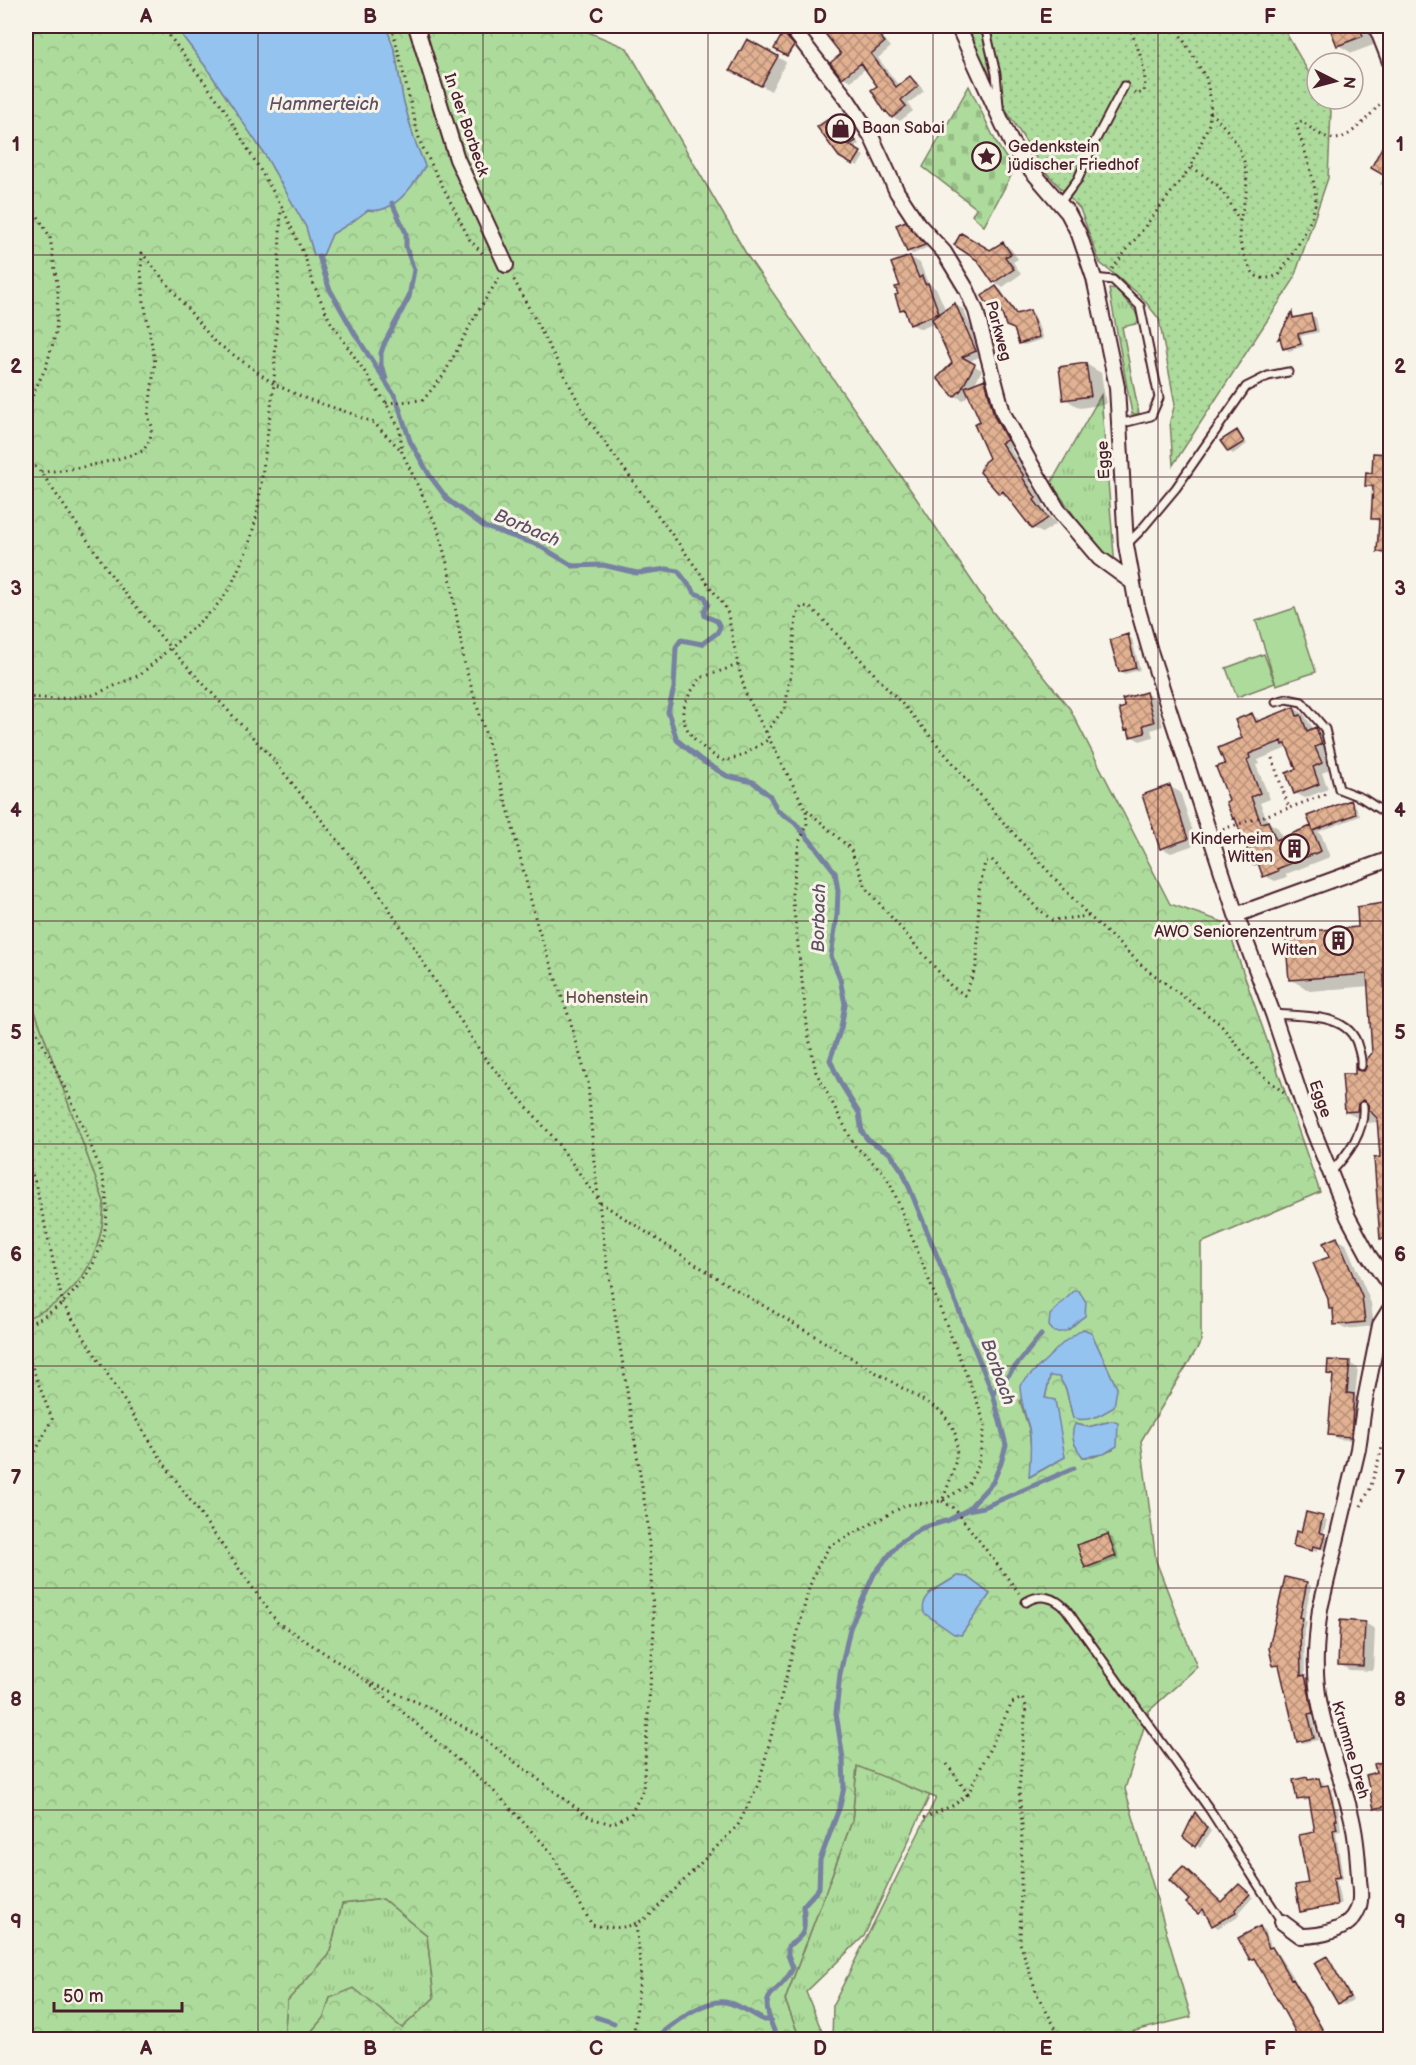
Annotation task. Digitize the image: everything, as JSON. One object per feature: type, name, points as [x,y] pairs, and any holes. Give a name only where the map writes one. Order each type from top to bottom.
[{"type":"street","name":"In der Borbeck","points":[[416,26],[457,159],[506,265]]},
{"type":"street","name":"Parkweg","points":[[790,26],[847,99],[871,136],[897,192],[918,224],[944,252],[968,290],[976,311],[1003,413],[1058,510],[1099,558],[1132,582]]},
{"type":"street","name":"Egge","points":[[958,26],[1011,142],[1068,213],[1079,234],[1094,278],[1117,387],[1126,545],[1132,582],[1153,661],[1236,915],[1273,1014],[1305,1110],[1348,1217],[1369,1256],[1390,1285]]},
{"type":"street","points":[[1376,26],[1390,62]]},
{"type":"street","points":[[1236,915],[1390,859]]},
{"type":"street","name":"Krumme Dreh","points":[[1282,1922],[1301,1936],[1323,1935],[1352,1918],[1358,1911],[1359,1868],[1351,1813],[1320,1707],[1316,1683],[1317,1630],[1358,1449],[1380,1325],[1390,1309]]},
{"type":"lane","points":[[984,26],[996,74],[1000,118]]},
{"type":"lane","points":[[1059,204],[1078,179],[1124,86]]},
{"type":"lane","points":[[1094,278],[1113,280],[1140,306],[1158,398],[1151,416],[1119,424]]},
{"type":"lane","points":[[1126,545],[1142,530],[1176,488],[1246,387],[1268,376],[1288,372]]},
{"type":"lane","points":[[1276,702],[1287,699],[1302,702],[1325,729],[1339,789],[1362,798],[1390,816]]},
{"type":"lane","points":[[1273,1014],[1326,1019],[1343,1025],[1352,1032],[1356,1040],[1362,1061],[1361,1066]]},
{"type":"lane","points":[[1331,1172],[1358,1137],[1364,1116],[1363,1106]]},
{"type":"lane","name":"Krumme Dreh","points":[[1026,1602],[1034,1596],[1048,1597],[1059,1601],[1066,1609],[1210,1810],[1282,1922]]},
{"type":"path","points":[[162,26],[223,107],[281,205],[305,257],[314,285],[330,321],[386,403],[400,430],[402,452]]},
{"type":"path","points":[[393,26],[420,142],[470,240],[495,267],[506,265]]},
{"type":"path","points":[[1124,86],[1137,94],[1144,92],[1143,63],[1129,26]]},
{"type":"path","points":[[1094,278],[1111,271],[1191,167],[1204,141],[1209,124],[1209,89],[1206,78],[1175,26]]},
{"type":"path","points":[[1210,112],[1230,131],[1238,145],[1246,170],[1245,191],[1239,220],[1240,243],[1253,275],[1261,279],[1279,275],[1315,205],[1316,192],[1296,123],[1302,121],[1325,138],[1340,139],[1349,134],[1390,96]]},
{"type":"path","points":[[1191,167],[1217,185],[1239,220]]},
{"type":"path","points":[[26,196],[50,237],[58,290],[56,332],[46,367],[33,394],[26,421]]},
{"type":"path","points":[[26,697],[56,699],[93,695],[140,675],[214,609],[230,588],[249,546],[257,515],[274,384],[281,205]]},
{"type":"path","points":[[41,472],[63,471],[112,462],[143,452],[150,440],[152,426],[148,417],[155,362],[144,302],[142,253],[214,341],[274,384],[374,423],[402,452],[438,529],[449,571],[465,666],[509,812],[537,925],[570,1020],[588,1083],[594,1163],[601,1203],[605,1250],[648,1526],[654,1629],[643,1790],[631,1814],[622,1819],[612,1824],[590,1818],[480,1736],[424,1706],[367,1681]]},
{"type":"path","points":[[386,403],[423,400],[443,376],[506,265]]},
{"type":"path","points":[[506,265],[587,418],[728,610],[746,694],[806,810],[850,848],[866,888],[951,986],[965,995],[977,964],[979,891],[985,862],[992,860],[1036,907],[1052,920],[1089,916]]},
{"type":"path","points":[[26,458],[41,472],[116,582],[171,649],[272,758],[375,886],[484,1057],[553,1137],[601,1203],[725,1283],[941,1411],[954,1428],[957,1449],[953,1473],[942,1501]]},
{"type":"path","points":[[766,732],[785,708],[792,667],[796,616],[802,606],[809,607],[907,709],[1004,823],[1089,916],[1145,968],[1220,1024],[1261,1074]]},
{"type":"path","points":[[738,664],[700,678],[683,709],[687,730],[709,754],[724,761],[742,756],[769,739]]},
{"type":"path","points":[[1272,758],[1289,808]]},
{"type":"path","points":[[1210,833],[1289,808],[1339,789]]},
{"type":"path","points":[[26,1158],[35,1182],[63,1304],[165,1465],[277,1622],[367,1681],[497,1794],[551,1852],[592,1925],[616,1929],[636,1925],[649,1916],[738,1825],[759,1783],[809,1588],[818,1565],[830,1546],[906,1504],[942,1501],[968,1485],[978,1466],[985,1425],[892,1187],[883,1172],[855,1146],[816,1072],[808,1033],[792,894],[799,842],[807,826],[806,810]]},
{"type":"path","points":[[26,1012],[68,1090],[94,1155],[106,1194],[106,1225],[92,1267],[81,1284],[63,1304],[26,1324]]},
{"type":"path","points":[[26,1351],[52,1419],[26,1470]]},
{"type":"path","points":[[1342,1517],[1355,1517],[1370,1489],[1389,1424],[1390,1427]]},
{"type":"path","points":[[942,1501],[954,1508],[1026,1602]]},
{"type":"path","points":[[924,1818],[954,1805],[968,1794],[1012,1703],[1022,1698],[1026,1706],[1019,1790],[1022,1824],[1020,1943],[1037,1994],[1062,2040]]},
{"type":"path","points":[[947,1764],[968,1794]]},
{"type":"path","points":[[633,2040],[641,1970],[636,1925]]},
{"type":"green space","name":"Hohenstein","points":[[26,26],[175,26],[206,67],[265,155],[306,227],[314,255],[323,255],[332,234],[352,222],[425,166],[414,139],[403,99],[395,52],[386,26],[574,26],[627,48],[748,257],[992,611],[1070,709],[1170,904],[1226,923],[1320,1192],[1201,1243],[1201,1342],[1141,1441],[1156,1561],[1197,1667],[1149,1711],[1125,1789],[1191,2017],[1103,2039],[832,2039],[833,2005],[936,1798],[857,1766],[852,1821],[785,2000],[800,2039],[305,2039],[324,2017],[330,1998],[354,1988],[402,2028],[434,1998],[427,1935],[383,1899],[342,1904],[329,1955],[287,2001],[284,2039],[26,2039],[26,1318],[64,1297],[83,1275],[96,1250],[102,1227],[104,1202],[26,987]],"holes":[[[1083,1329],[1091,1332],[1117,1388],[1073,1418],[1066,1389],[1059,1376],[1050,1376],[1045,1398],[1065,1457],[1030,1477],[1029,1429],[1020,1401]],[[1112,1421],[1113,1450],[1093,1457],[1083,1457],[1074,1443],[1076,1424],[1088,1427]],[[957,1576],[967,1577],[990,1594],[961,1635],[929,1593]]]},
{"type":"green space","points":[[965,26],[1282,26],[1305,66],[1305,111],[1331,111],[1328,178],[1293,281],[1173,465],[1170,421],[1175,404],[1159,319],[1140,295],[1100,263],[1080,209],[1043,169],[1009,115]]},
{"type":"green space","points":[[969,86],[997,144],[1014,170],[984,226],[972,215],[976,208],[923,167]]},
{"type":"green space","points":[[1109,289],[1117,290],[1135,311],[1140,323],[1122,327],[1139,414],[1132,414]]},
{"type":"green space","points":[[1101,395],[1115,567],[1051,483]]},
{"type":"green space","points":[[1295,608],[1316,672],[1276,685],[1256,621]]},
{"type":"green space","points":[[1264,654],[1275,683],[1237,697],[1226,668]]},
{"type":"green space","points":[[26,987],[104,1202],[102,1227],[96,1250],[83,1275],[64,1297],[26,1318]]},
{"type":"green space","points":[[857,1765],[930,1795],[864,1936],[806,1992],[825,2039],[800,2039],[785,2000],[852,1821]]},
{"type":"green space","points":[[383,1899],[427,1935],[434,1998],[402,2028],[330,1998],[324,2017],[305,2039],[284,2040],[287,2001],[329,1955],[342,1904]]},
{"type":"water","name":"Hammerteich","points":[[175,26],[386,26],[395,52],[403,99],[414,139],[425,166],[402,197],[386,208],[368,210],[332,234],[323,255],[314,255],[306,227],[265,155],[206,67]]},
{"type":"water","points":[[1074,1291],[1079,1291],[1086,1302],[1085,1316],[1068,1330],[1054,1332],[1049,1326],[1050,1315]]},
{"type":"water","points":[[1083,1329],[1091,1332],[1117,1388],[1114,1407],[1089,1419],[1073,1418],[1066,1389],[1059,1377],[1050,1376],[1045,1398],[1055,1400],[1065,1457],[1029,1477],[1030,1434],[1020,1385],[1064,1342]]},
{"type":"water","points":[[1112,1421],[1118,1423],[1117,1446],[1104,1454],[1083,1457],[1074,1441],[1075,1424],[1088,1427]]},
{"type":"water","points":[[957,1576],[967,1577],[990,1594],[961,1635],[954,1634],[924,1613],[923,1606],[929,1595]]},
{"type":"building","points":[[819,26],[870,26],[885,42],[871,54],[896,87],[910,76],[918,86],[901,100],[906,106],[892,118],[885,112],[871,90],[877,86],[861,63],[842,78],[830,63],[841,54]]},
{"type":"building","points":[[1329,26],[1359,26],[1363,36],[1337,46]]},
{"type":"building","points":[[783,33],[794,45],[787,56],[774,49]]},
{"type":"building","points":[[747,39],[778,56],[761,86],[730,70]]},
{"type":"building","points":[[836,114],[856,141],[849,145],[861,152],[853,165],[839,157],[817,127]]},
{"type":"building","points":[[1390,132],[1390,179],[1371,168]]},
{"type":"building","points":[[906,221],[925,245],[907,252],[896,225]]},
{"type":"building","points":[[961,233],[990,250],[1003,242],[1011,254],[1005,257],[1014,269],[993,283],[977,260],[954,245]]},
{"type":"building","points":[[910,256],[919,278],[922,276],[925,284],[928,283],[939,313],[910,325],[904,309],[900,310],[895,295],[898,294],[895,287],[900,286],[891,263]]},
{"type":"building","points":[[996,286],[1016,314],[1030,310],[1039,337],[1019,344],[1014,329],[1006,326],[999,305],[992,311],[982,296]]},
{"type":"building","points":[[955,303],[976,351],[962,357],[975,364],[961,390],[954,397],[937,378],[952,363],[932,319]]},
{"type":"building","points":[[1292,312],[1293,318],[1311,314],[1315,330],[1298,334],[1301,344],[1283,349],[1280,338],[1278,339]]},
{"type":"building","points":[[1086,363],[1091,396],[1063,400],[1059,367]]},
{"type":"building","points":[[985,379],[994,416],[1007,440],[1001,443],[1024,476],[1022,477],[1036,498],[1034,500],[1048,518],[1032,529],[1003,491],[999,494],[980,472],[984,462],[989,458],[974,424],[980,421],[965,387]]},
{"type":"building","points":[[1237,430],[1244,442],[1228,452],[1220,441]]},
{"type":"building","points":[[1373,453],[1390,454],[1390,553],[1377,552],[1379,519],[1371,519],[1373,486],[1365,486],[1366,472],[1372,473]]},
{"type":"building","points":[[1128,634],[1136,668],[1119,672],[1110,640]]},
{"type":"building","points":[[1146,692],[1154,722],[1143,725],[1145,733],[1130,737],[1128,729],[1125,730],[1119,709],[1125,707],[1122,699]]},
{"type":"building","points":[[1294,707],[1297,716],[1301,715],[1307,731],[1316,727],[1322,744],[1315,747],[1322,763],[1313,767],[1319,784],[1294,794],[1286,773],[1296,769],[1286,744],[1283,745],[1282,741],[1249,754],[1250,758],[1247,760],[1260,793],[1251,797],[1261,823],[1268,821],[1276,840],[1311,826],[1321,851],[1263,877],[1258,863],[1253,865],[1235,818],[1233,819],[1226,802],[1229,800],[1216,767],[1225,764],[1218,748],[1242,738],[1235,720],[1252,713],[1256,722]]},
{"type":"building","points":[[1170,785],[1188,839],[1160,849],[1142,795]]},
{"type":"building","points":[[1351,800],[1356,814],[1313,831],[1307,816]]},
{"type":"building","points":[[1390,902],[1390,950],[1382,950],[1385,996],[1390,995],[1390,1239],[1380,1239],[1374,1158],[1380,1157],[1377,1118],[1369,1110],[1364,1100],[1358,1104],[1357,1111],[1345,1112],[1342,1074],[1355,1074],[1355,1062],[1357,1070],[1364,1071],[1367,1059],[1372,1053],[1367,974],[1289,980],[1285,933],[1358,927],[1357,907]]},
{"type":"building","points":[[1337,1237],[1362,1297],[1365,1322],[1334,1325],[1333,1309],[1329,1309],[1328,1299],[1313,1263],[1329,1257],[1323,1243]]},
{"type":"building","points":[[1328,1360],[1350,1361],[1347,1393],[1354,1394],[1351,1437],[1328,1435],[1333,1375],[1327,1374]]},
{"type":"building","points":[[1306,1512],[1323,1516],[1319,1532],[1325,1534],[1321,1548],[1313,1546],[1312,1551],[1293,1546],[1296,1531],[1301,1532]]},
{"type":"building","points":[[1108,1534],[1116,1556],[1085,1568],[1077,1545]]},
{"type":"building","points":[[1285,1577],[1307,1582],[1300,1617],[1303,1618],[1300,1630],[1301,1676],[1305,1675],[1309,1693],[1313,1713],[1308,1714],[1314,1738],[1297,1742],[1279,1665],[1273,1666],[1269,1648]]},
{"type":"building","points":[[1340,1620],[1365,1622],[1363,1666],[1338,1665]]},
{"type":"building","points":[[1390,1760],[1390,1805],[1374,1809],[1366,1775],[1376,1772],[1374,1764]]},
{"type":"building","points":[[1307,1777],[1308,1780],[1319,1778],[1321,1786],[1328,1785],[1337,1820],[1335,1820],[1337,1829],[1333,1830],[1340,1877],[1333,1878],[1337,1905],[1300,1912],[1295,1885],[1308,1883],[1299,1835],[1315,1832],[1309,1798],[1297,1800],[1293,1780]]},
{"type":"building","points":[[1195,1812],[1207,1828],[1195,1847],[1183,1837]]},
{"type":"building","points":[[1183,1866],[1221,1902],[1239,1884],[1250,1894],[1235,1910],[1236,1912],[1212,1926],[1203,1909],[1198,1914],[1186,1903],[1189,1900],[1169,1880]]},
{"type":"building","points":[[1260,1926],[1269,1948],[1272,1947],[1291,1980],[1293,1979],[1325,2034],[1314,2040],[1300,2040],[1254,1958],[1250,1960],[1238,1938]]},
{"type":"building","points":[[1327,1956],[1350,1997],[1338,2004],[1314,1963]]},
{"type":"waterway","points":[[386,379],[381,365],[381,353],[409,297],[414,270],[406,247],[406,233],[392,203]]},
{"type":"waterway","name":"Borbach","points":[[319,256],[329,288],[396,398],[410,441],[430,476],[448,500],[485,527],[538,545],[573,566],[603,565],[637,573],[667,569],[678,571],[695,593],[705,597],[708,604],[704,611],[705,616],[717,621],[720,627],[717,633],[702,644],[681,640],[676,647],[674,688],[668,712],[677,740],[701,760],[727,776],[753,782],[770,796],[777,810],[795,823],[835,872],[838,891],[837,915],[831,956],[840,979],[845,1004],[841,1028],[830,1060],[841,1084],[859,1113],[862,1132],[868,1140],[890,1153],[903,1172],[993,1394],[1006,1445],[993,1482],[967,1510],[949,1520],[922,1528],[899,1543],[874,1574],[850,1628],[840,1674],[836,1713],[843,1759],[844,1787],[840,1806],[820,1860],[819,1888],[803,1906],[804,1930],[802,1934],[788,1946],[788,1955],[793,1968],[768,2000],[769,2018],[775,2033]]},
{"type":"waterway","points":[[993,1394],[1041,1335]]},
{"type":"waterway","points":[[967,1510],[984,1507],[1074,1468]]},
{"type":"waterway","points":[[652,2040],[696,2009],[716,2002],[730,2003],[764,2020],[769,2020]]},
{"type":"waterway","points":[[596,2017],[614,2023]]},
{"type":"place","name":"Baan Sabai","points":[[841,128]]},
{"type":"place","name":"Gedenkstein jüdischer Friedhof","points":[[987,156]]},
{"type":"place","name":"Kinderheim Witten","points":[[1294,848]]},
{"type":"place","name":"AWO Seniorenzentrum Witten","points":[[1338,941]]}]
